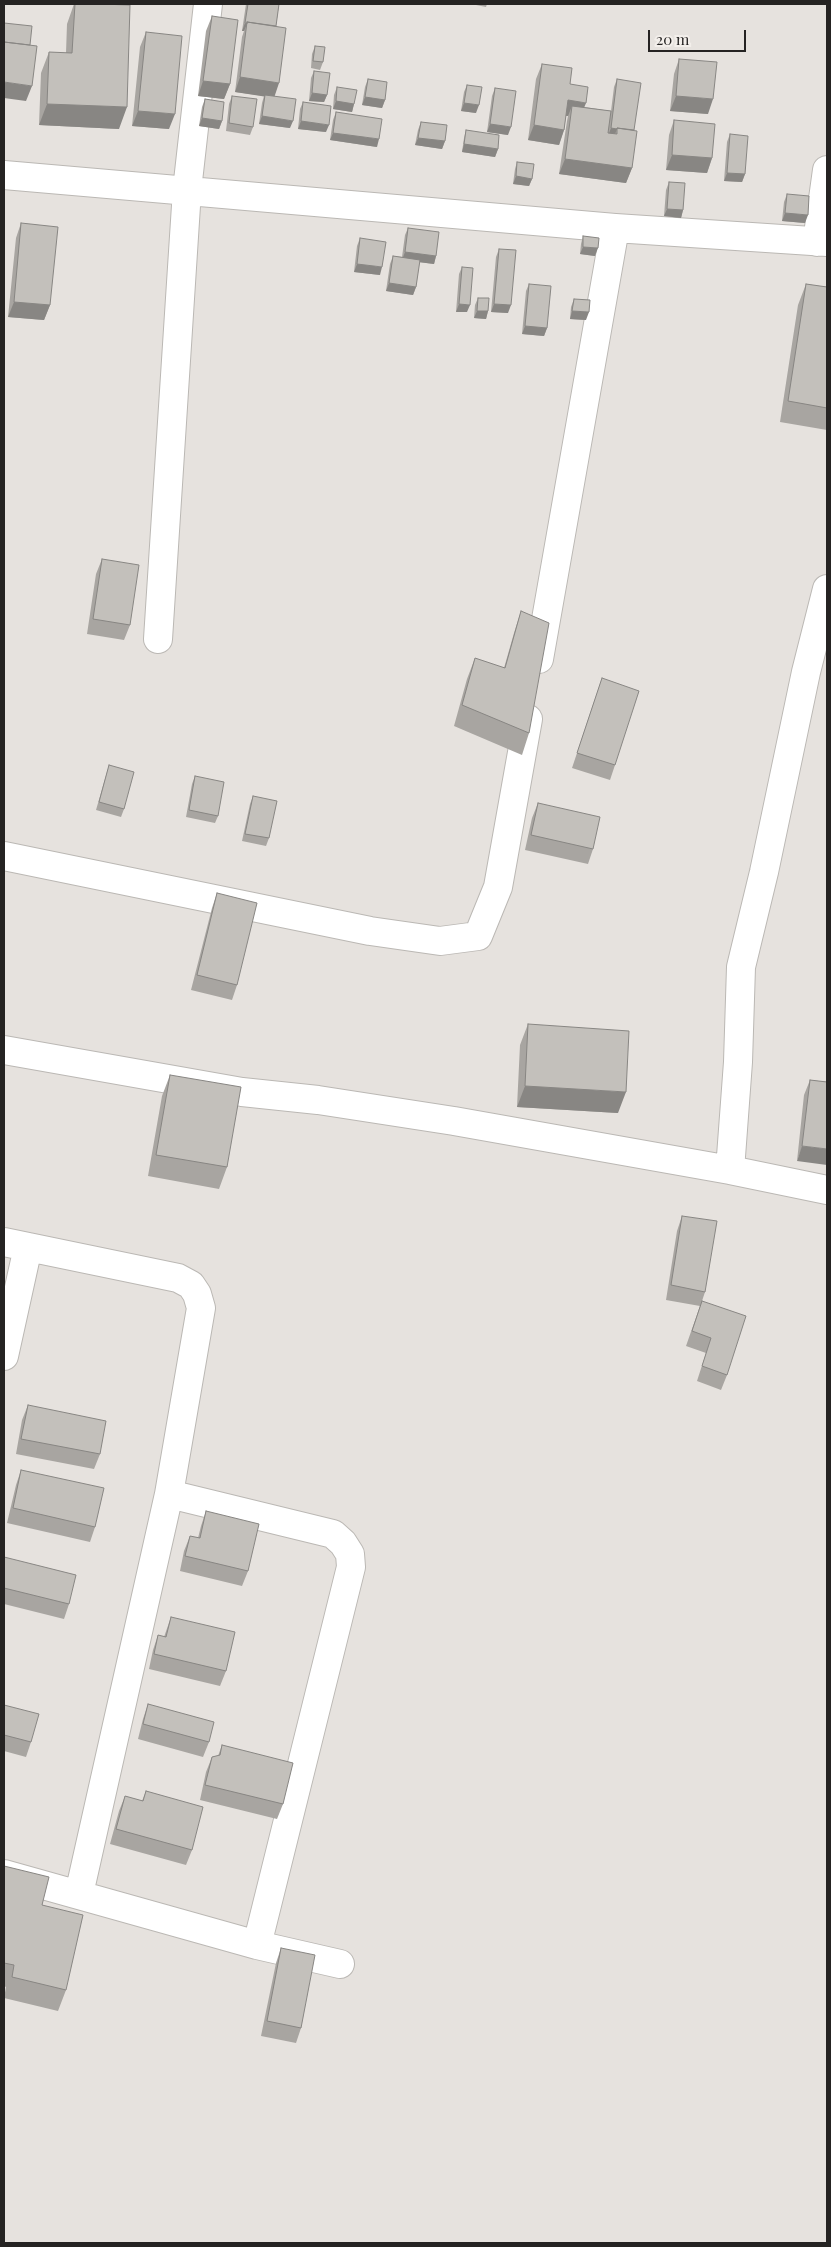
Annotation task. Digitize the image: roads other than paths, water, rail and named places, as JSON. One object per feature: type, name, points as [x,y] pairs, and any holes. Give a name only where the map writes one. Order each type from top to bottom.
[{"type":"street","points":[[158,639],[187,190],[208,4]]},
{"type":"street","points":[[4,175],[615,228],[822,242],[827,170]]},
{"type":"street","points":[[4,856],[370,931],[440,941],[478,936],[498,887],[615,228]]},
{"type":"street","points":[[730,1170],[738,1062],[741,968],[806,672],[827,589]]},
{"type":"street","points":[[4,1050],[242,1092],[318,1100],[454,1121],[730,1170],[827,1190]]},
{"type":"street","points":[[4,1356],[16,1245],[178,1278],[191,1285],[197,1294],[201,1308],[169,1494],[79,1894]]},
{"type":"street","points":[[169,1494],[333,1534],[343,1543],[350,1554],[351,1567],[257,1944]]},
{"type":"street","points":[[4,1874],[257,1944],[340,1964]]}]
